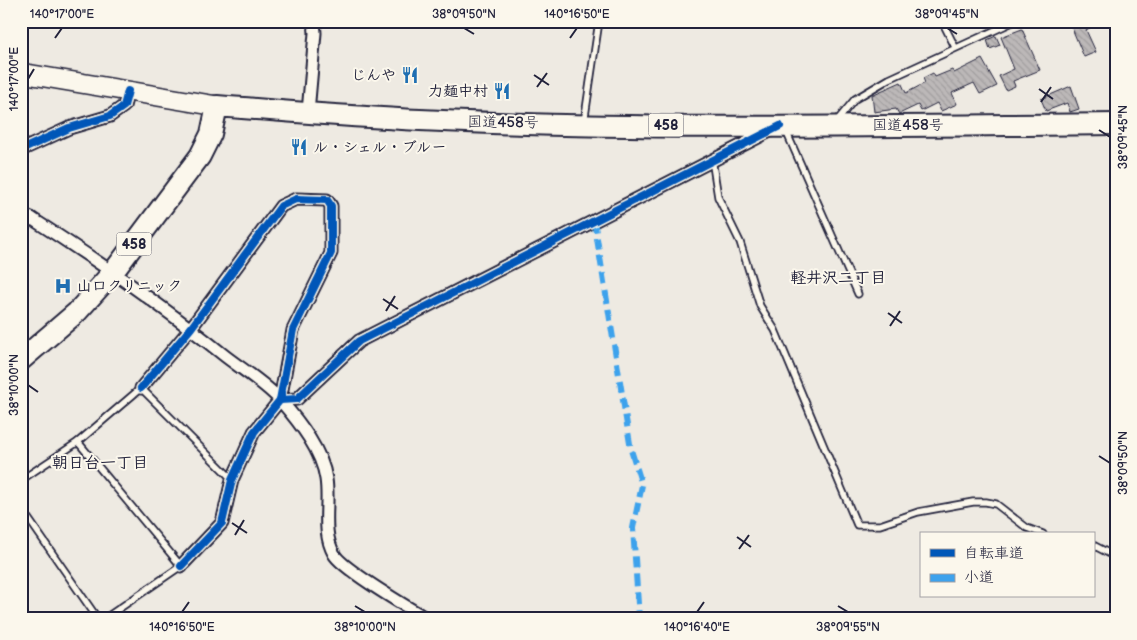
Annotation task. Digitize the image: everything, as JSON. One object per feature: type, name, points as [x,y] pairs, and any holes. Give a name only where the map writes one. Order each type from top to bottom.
[{"type":"highway","name":"国道458号","points":[[217,106],[419,120],[584,124],[782,126],[1116,124]]},
{"type":"highway","name":"458","points":[[21,360],[77,312],[114,271],[200,156],[211,134],[217,106]]},
{"type":"main road","points":[[21,73],[217,106]]},
{"type":"street","points":[[308,112],[316,33],[314,21]]},
{"type":"street","points":[[21,150],[69,128],[110,116],[124,106],[128,91]]},
{"type":"street","points":[[280,400],[297,399],[359,341],[782,126]]},
{"type":"street","points":[[141,388],[191,328],[281,206],[296,199],[327,200],[331,206],[331,253],[293,330],[280,400],[254,432],[232,480],[222,523],[180,566]]},
{"type":"street","points":[[21,226],[26,216],[114,271],[191,328],[280,400],[315,448],[323,464],[326,481],[329,542],[335,556],[361,576],[427,619]]},
{"type":"lane","points":[[584,124],[599,21]]},
{"type":"lane","points":[[942,21],[955,47]]},
{"type":"lane","points":[[832,126],[855,99],[888,78],[1015,21]]},
{"type":"lane","points":[[782,126],[858,294]]},
{"type":"lane","points":[[712,160],[718,197],[740,242],[760,306],[774,330],[857,525],[880,525],[918,512],[974,502],[986,502],[996,504],[1027,528],[1037,532]]},
{"type":"lane","points":[[21,480],[78,442],[141,388],[232,480]]},
{"type":"lane","points":[[78,442],[180,566],[104,619]]},
{"type":"lane","points":[[21,508],[98,619]]},
{"type":"lane","points":[[1094,546],[1116,557]]},
{"type":"building","points":[[1069,21],[1102,21],[1086,30],[1096,52],[1084,57]]},
{"type":"building","points":[[1022,29],[1040,70],[1013,81],[1015,86],[1006,90],[999,76],[1014,69],[1001,37]]},
{"type":"building","points":[[996,36],[1000,45],[990,49],[987,40]]},
{"type":"building","points":[[982,59],[997,86],[980,94],[974,83],[952,93],[957,104],[941,111],[937,103],[921,111],[918,105],[899,114],[896,109],[874,112],[872,95],[874,94],[901,82],[906,93],[925,83],[923,78],[933,73],[935,77],[952,70],[954,73]]},
{"type":"building","points":[[1071,86],[1079,109],[1070,112],[1067,103],[1046,111],[1041,99]]},
{"type":"marked path","points":[[594,220],[631,450],[642,485],[633,528],[639,619]]},
{"type":"cycle path","points":[[21,150],[69,128],[110,116],[124,106],[128,91]]},
{"type":"cycle path","points":[[280,400],[297,399],[359,341],[780,126]]},
{"type":"cycle path","points":[[141,388],[191,328],[281,206],[296,199],[327,200],[331,206],[331,253],[293,330],[280,400],[254,432],[232,480],[222,523],[181,566]]},
{"type":"place","name":"じんや","points":[[410,75]]},
{"type":"place","name":"力麺中村","points":[[502,91]]},
{"type":"place","name":"ル・シェル・ブルー","points":[[299,147]]},
{"type":"place","name":"山口クリニック","points":[[63,286]]},
{"type":"district","name":"軽井沢二丁目","points":[[838,277]]},
{"type":"district","name":"朝日台一丁目","points":[[100,462]]}]
